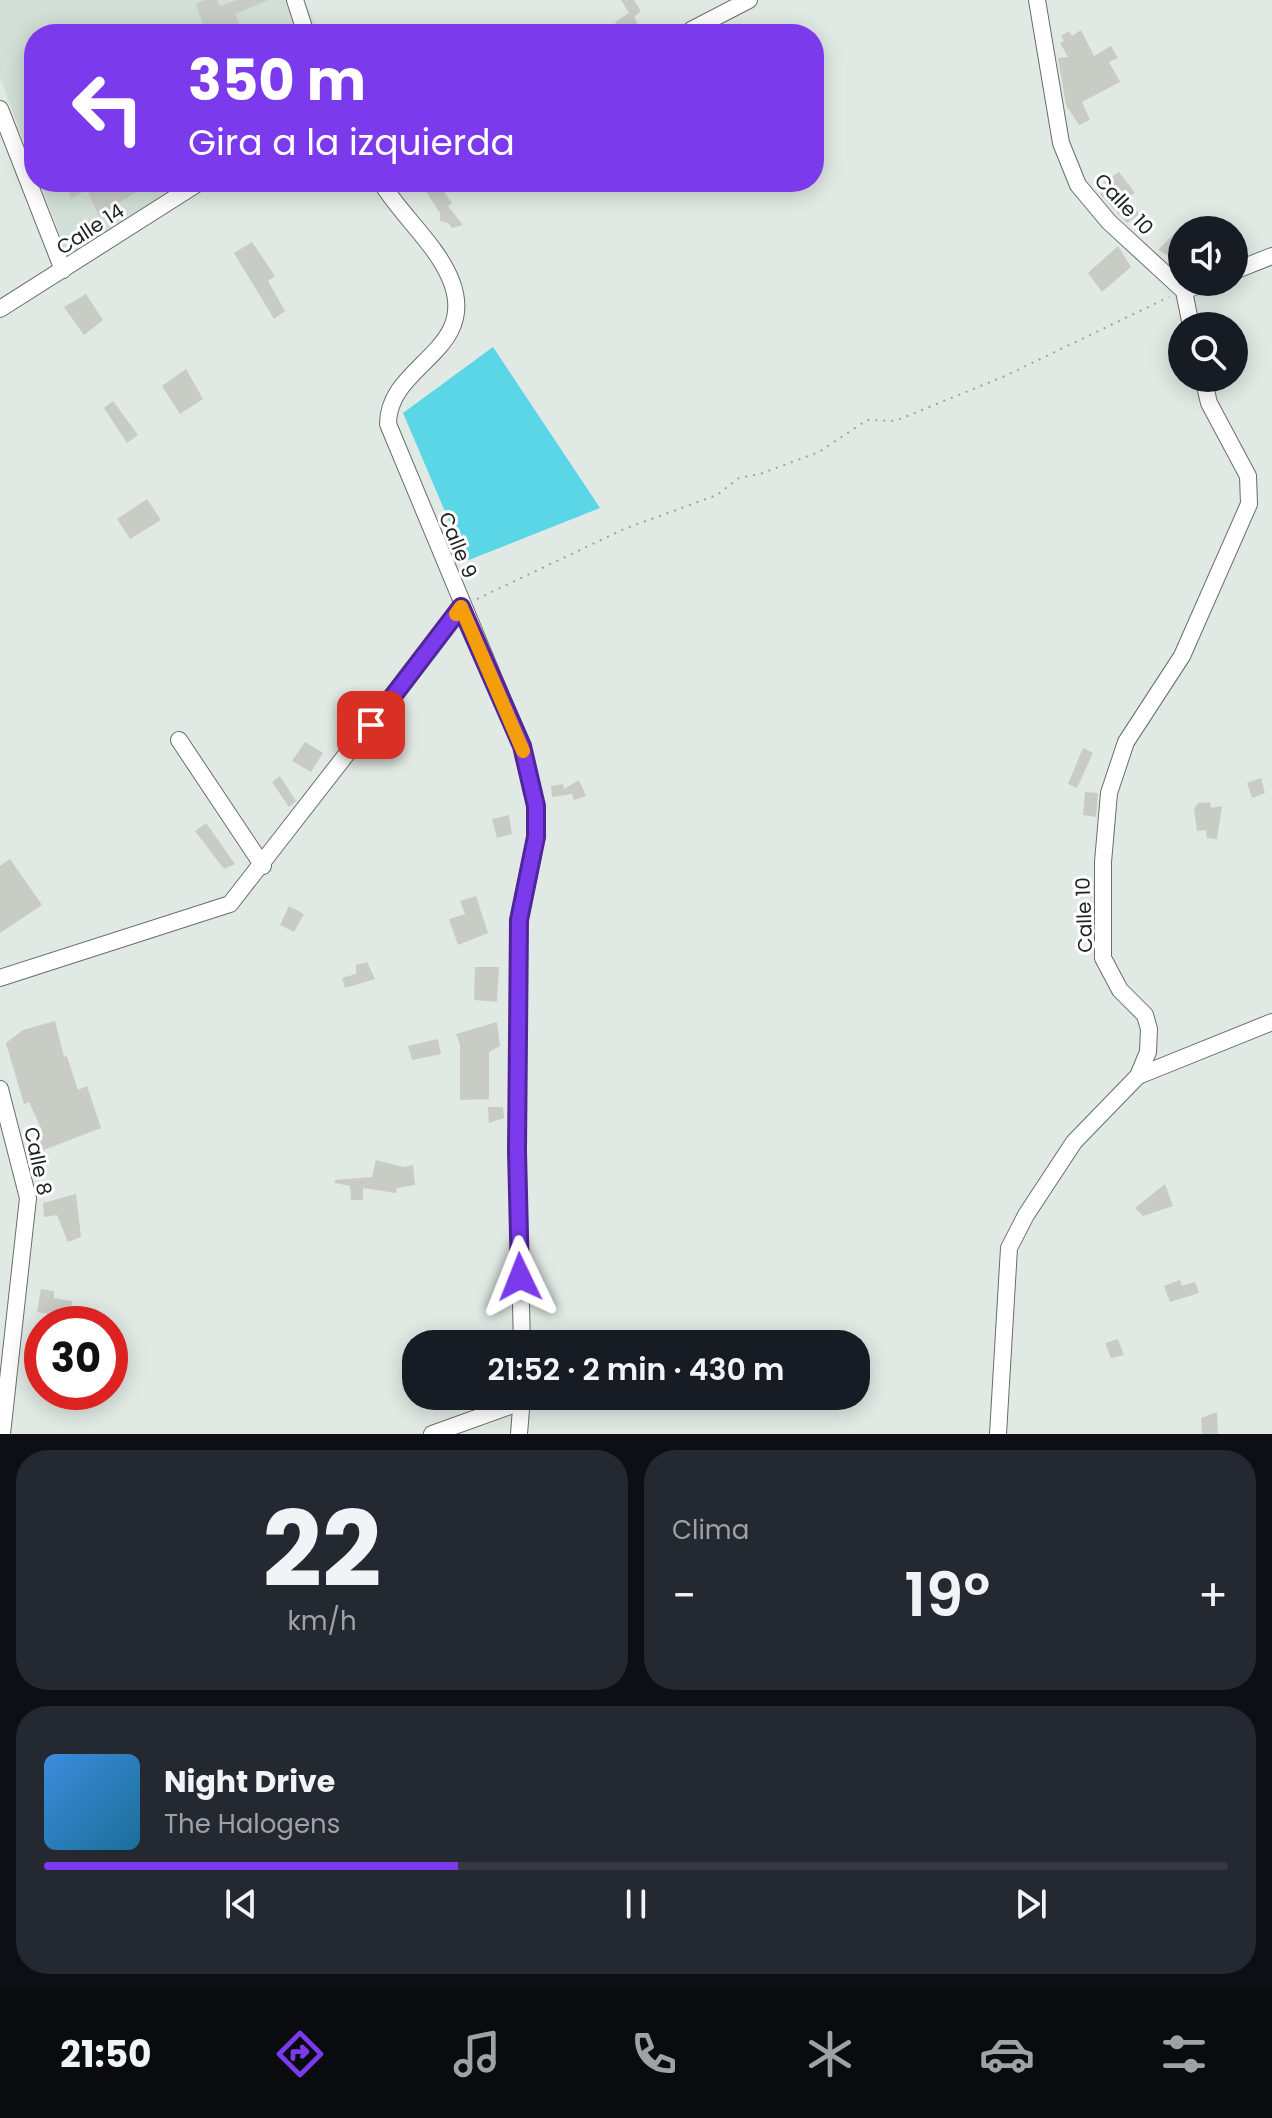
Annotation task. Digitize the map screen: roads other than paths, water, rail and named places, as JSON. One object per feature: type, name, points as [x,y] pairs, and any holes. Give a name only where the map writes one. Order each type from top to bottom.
[{"type":"street","points":[[295,0],[303,24]]},
{"type":"street","points":[[703,24],[749,0]]},
{"type":"street","name":"Calle 10","points":[[1037,0],[1061,143],[1078,185],[1109,222],[1168,276]]},
{"type":"street","points":[[0,109],[24,170]]},
{"type":"street","points":[[32,192],[63,270]]},
{"type":"street","name":"Calle 14","points":[[0,309],[184,192]]},
{"type":"street","name":"Calle 9","points":[[388,192],[436,256],[451,281],[456,298],[453,327],[448,339],[395,393],[388,406],[388,424],[461,607],[522,746],[536,806],[536,837],[519,920],[517,1151],[522,1330]]},
{"type":"street","points":[[1248,265],[1272,256]]},
{"type":"street","name":"Calle 10","points":[[998,1434],[1009,1248],[1026,1215],[1074,1142],[1138,1076],[1148,1052],[1149,1029],[1145,1015],[1120,990],[1103,958],[1100,909],[1109,793],[1126,742],[1182,656],[1249,504],[1248,476],[1209,403],[1206,392]]},
{"type":"street","points":[[0,978],[228,905],[263,866],[461,607]]},
{"type":"street","points":[[179,740],[263,866]]},
{"type":"street","points":[[1138,1076],[1272,1022]]},
{"type":"street","name":"Calle 8","points":[[0,1089],[28,1198],[2,1434]]},
{"type":"street","points":[[432,1434],[494,1410]]},
{"type":"street","points":[[519,1434],[521,1410]]},
{"type":"water","points":[[493,347],[600,508],[469,560],[464,556],[403,413]]}]
